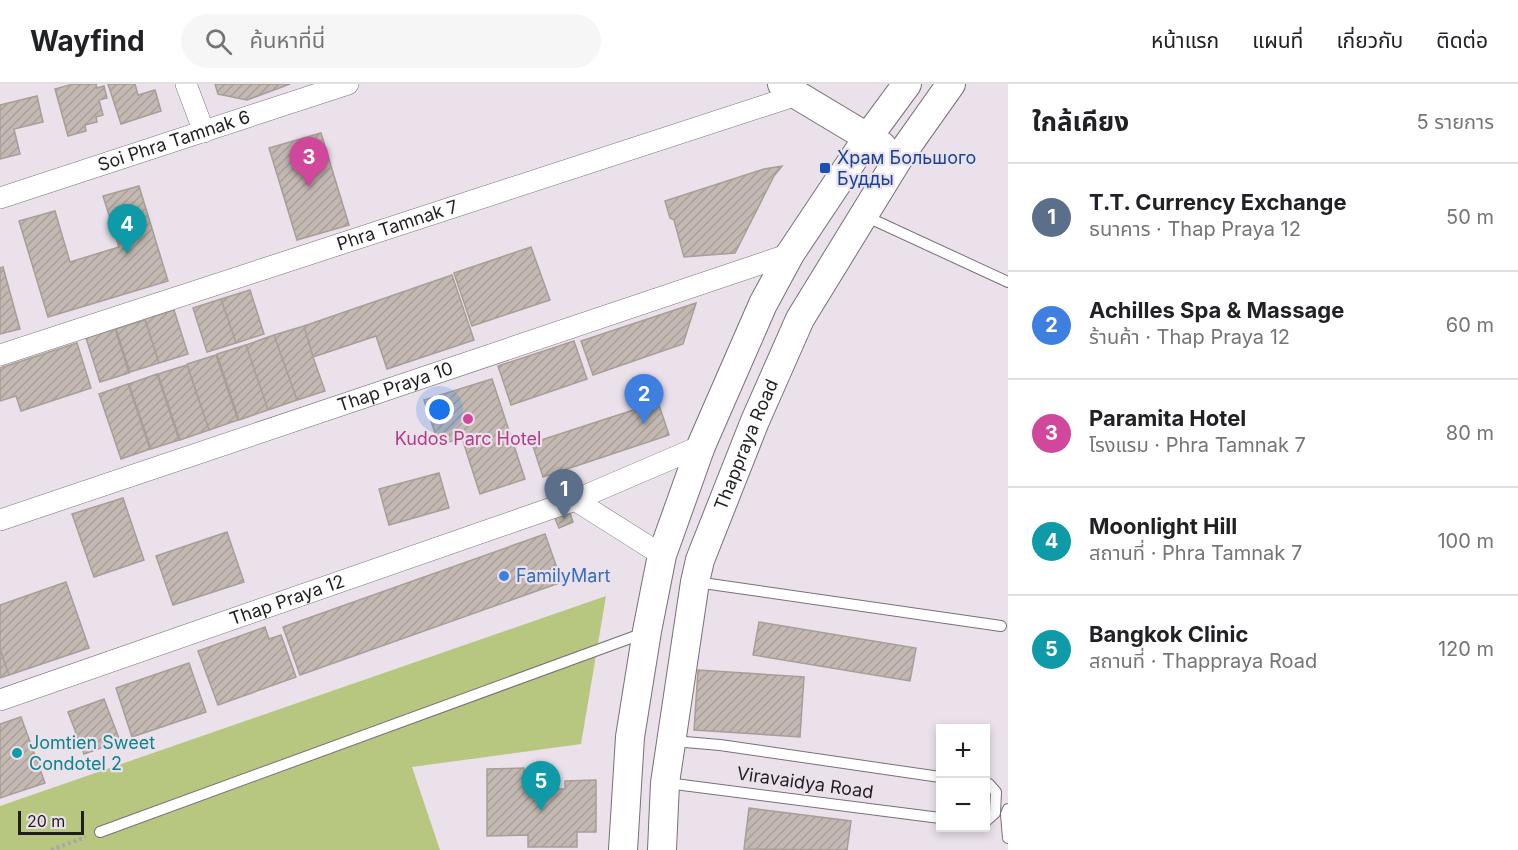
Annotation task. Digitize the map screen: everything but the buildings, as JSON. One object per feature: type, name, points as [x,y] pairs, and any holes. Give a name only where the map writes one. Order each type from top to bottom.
[{"type":"main road","points":[[623,850],[630,737],[647,631],[662,555],[701,446],[763,304],[790,254],[867,137],[907,84]]},
{"type":"main road","name":"Thappraya Road","points":[[662,850],[665,783],[700,560],[755,421],[800,319],[862,215],[951,84]]},
{"type":"main road","points":[[789,90],[900,156]]},
{"type":"main road","points":[[763,304],[781,304],[800,319]]},
{"type":"main road","points":[[630,737],[672,741]]},
{"type":"main road","points":[[627,780],[665,783]]},
{"type":"street","points":[[186,84],[204,132]]},
{"type":"street","name":"Soi Phra Tamnak 6","points":[[0,198],[348,84]]},
{"type":"street","name":"Phra Tamnak 7","points":[[0,355],[789,90]]},
{"type":"street","name":"Thap Praya 10","points":[[0,520],[790,254]]},
{"type":"street","name":"Thap Praya 12","points":[[0,700],[575,500],[701,446]]},
{"type":"street","points":[[575,500],[662,555]]},
{"type":"lane","points":[[862,215],[1008,282]]},
{"type":"lane","points":[[695,582],[1001,626]]},
{"type":"lane","points":[[100,832],[647,631]]},
{"type":"lane","name":"Viravaidya Road","points":[[672,741],[720,745],[936,776]]},
{"type":"lane","name":"Viravaidya Road","points":[[665,783],[936,817]]},
{"type":"lane","points":[[990,785],[996,792],[1003,812],[1008,838]]},
{"type":"path","points":[[51,850],[100,832]]},
{"type":"green space","points":[[606,596],[581,744],[412,767],[440,850],[0,850],[0,806]]},
{"type":"place","name":"Храм Большого Будды","points":[[825,168]]},
{"type":"place","name":"Paramita Hotel","points":[[309,187]]},
{"type":"place","name":"Moonlight Hill","points":[[127,254]]},
{"type":"place","name":"Kudos Parc Hotel","points":[[468,419]]},
{"type":"place","name":"Achilles Spa & Massage","points":[[644,424]]},
{"type":"place","name":"T.T. Currency Exchange","points":[[564,519]]},
{"type":"place","name":"FamilyMart","points":[[504,576]]},
{"type":"place","name":"Jomtien Sweet Condotel 2","points":[[17,753]]},
{"type":"place","name":"Bangkok Clinic","points":[[541,811]]}]
